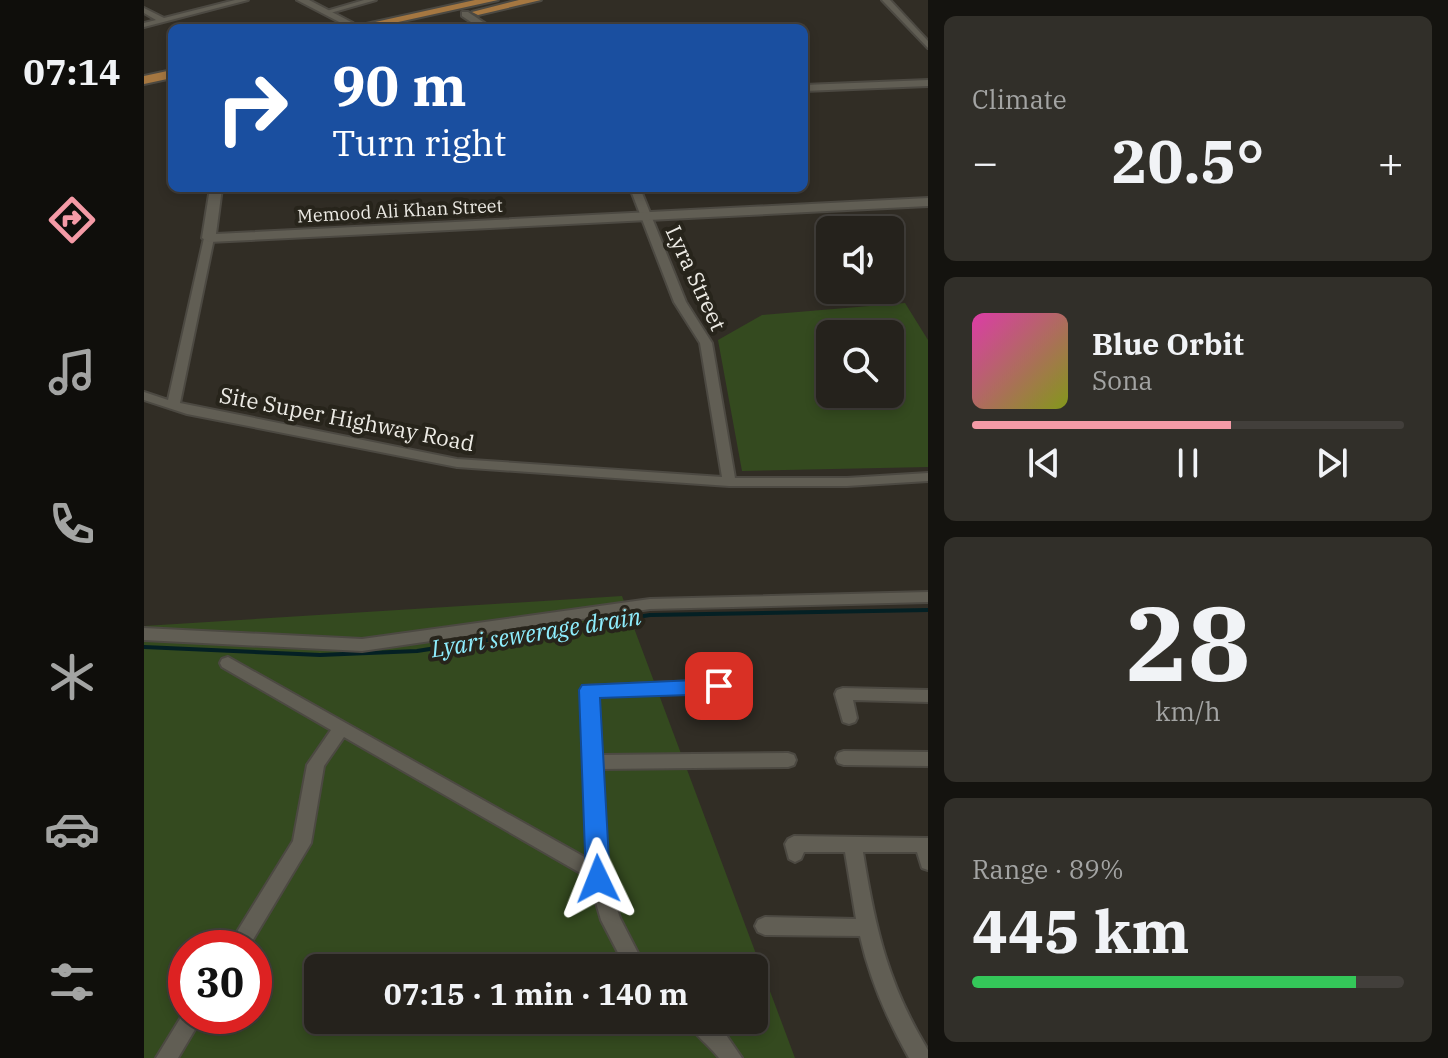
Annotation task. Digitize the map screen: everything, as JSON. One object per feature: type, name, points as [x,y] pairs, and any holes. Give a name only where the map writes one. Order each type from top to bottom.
[{"type":"main road","points":[[357,24],[491,0]]},
{"type":"main road","points":[[418,24],[535,0]]},
{"type":"main road","points":[[144,70],[168,65]]},
{"type":"main road","points":[[144,80],[168,75]]},
{"type":"street","points":[[144,25],[243,0]]},
{"type":"street","points":[[302,0],[349,24]]},
{"type":"street","points":[[327,12],[372,0]]},
{"type":"street","points":[[886,0],[928,46]]},
{"type":"street","points":[[193,5],[203,10]]},
{"type":"street","points":[[144,10],[162,20]]},
{"type":"street","points":[[465,14],[481,24]]},
{"type":"street","points":[[808,88],[928,83]]},
{"type":"street","points":[[173,405],[209,238],[215,192]]},
{"type":"street","name":"Lyra Street","points":[[636,192],[680,302],[706,343],[729,482]]},
{"type":"street","name":"Memood Ali Khan Street","points":[[209,238],[928,202]]},
{"type":"street","name":"Site Super Highway Road","points":[[144,396],[173,405],[457,463],[729,482],[847,482],[928,477]]},
{"type":"street","points":[[144,634],[362,645],[650,604],[928,597]]},
{"type":"street","points":[[228,663],[598,874]]},
{"type":"street","points":[[628,954],[611,920],[598,874],[589,690],[719,686]]},
{"type":"street","points":[[849,718],[843,694],[928,696]]},
{"type":"street","points":[[248,930],[302,843],[316,765],[341,728]]},
{"type":"street","points":[[844,758],[928,759]]},
{"type":"street","points":[[593,762],[788,760]]},
{"type":"street","points":[[795,854],[794,844],[924,844],[928,862]]},
{"type":"street","points":[[853,844],[865,928],[880,979],[903,1030],[921,1058]]},
{"type":"street","points":[[765,926],[865,928]]},
{"type":"street","points":[[166,1058],[181,1034]]},
{"type":"street","points":[[713,1034],[732,1058]]},
{"type":"green space","points":[[905,303],[928,340],[928,467],[742,471],[718,340],[762,315]]},
{"type":"green space","points":[[622,596],[756,954],[304,954],[304,1034],[768,1034],[768,986],[795,1058],[144,1058],[144,626]]},
{"type":"waterway","name":"Lyari sewerage drain","points":[[144,647],[320,655],[417,651],[650,615],[928,610]]},
{"type":"route","points":[[598,879],[589,690],[719,686]]}]
